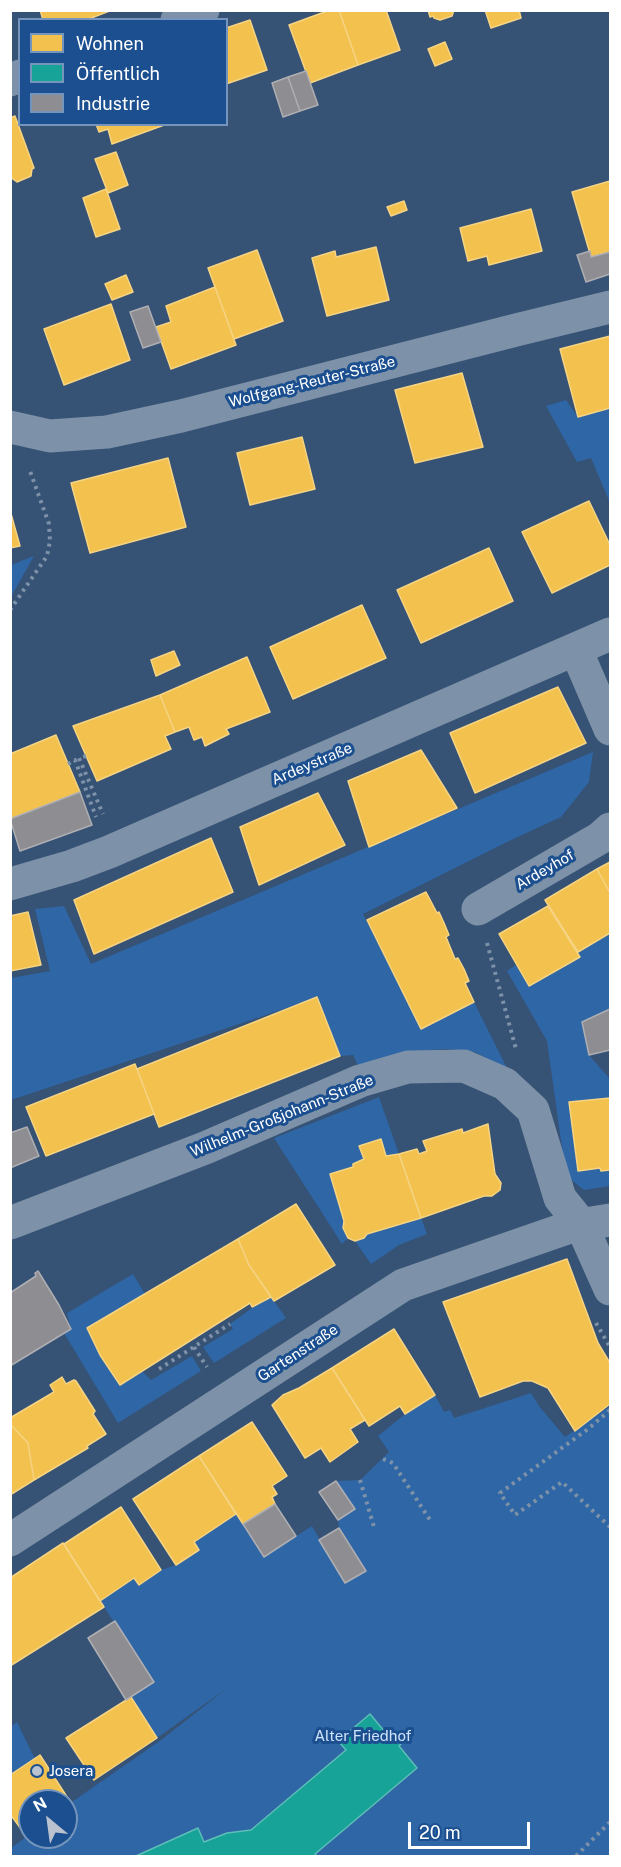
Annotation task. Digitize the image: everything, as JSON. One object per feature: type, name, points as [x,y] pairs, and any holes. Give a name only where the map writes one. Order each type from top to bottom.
[{"type":"street","points":[[182,18],[203,10]]},
{"type":"street","name":"Wolfgang-Reuter-Straße","points":[[10,428],[50,436],[107,432],[181,416],[610,307]]},
{"type":"street","name":"Ardeystraße","points":[[10,884],[72,866],[113,850],[610,634]]},
{"type":"street","points":[[576,650],[610,729]]},
{"type":"street","name":"Ardeyhof","points":[[478,909],[610,830]]},
{"type":"street","name":"Wilhelm-Großjohann-Straße","points":[[10,1223],[205,1148],[360,1081],[408,1067],[464,1066],[505,1084],[533,1110],[560,1198],[596,1222],[610,1289]]},
{"type":"street","name":"Gartenstraße","points":[[10,1540],[403,1285],[596,1222]]},
{"type":"path","points":[[10,610],[47,556],[50,541],[49,524],[30,470]]},
{"type":"path","points":[[86,756],[79,758],[113,850]]},
{"type":"path","points":[[68,764],[75,760],[113,850]]},
{"type":"path","points":[[495,973],[518,1057]]},
{"type":"path","points":[[159,1369],[230,1324]]},
{"type":"path","points":[[610,1410],[588,1429],[500,1492],[515,1515],[562,1482],[610,1527]]},
{"type":"path","points":[[382,1459],[393,1463],[430,1520]]},
{"type":"path","points":[[360,1480],[374,1527]]},
{"type":"path","points":[[576,1857],[610,1822]]},
{"type":"green space","points":[[566,400],[578,417],[610,408],[610,503],[591,458],[577,462],[546,406]]},
{"type":"green space","points":[[34,556],[12,595],[11,597],[11,565]]},
{"type":"green space","points":[[593,752],[589,782],[561,817],[363,914],[421,1028],[474,1002],[508,1070],[475,1052],[447,1049],[414,1051],[359,1068],[353,1055],[340,1056],[317,998],[11,1100],[11,978],[50,971],[35,909],[64,906],[91,964]]},
{"type":"green space","points":[[610,933],[610,1009],[582,1023],[589,1055],[610,1079],[610,1098],[570,1103],[578,1171],[600,1168],[601,1171],[610,1170],[610,1186],[584,1190],[569,1178],[565,1169],[547,1041],[507,971],[516,965],[529,986],[580,956],[578,952]]},
{"type":"green space","points":[[379,1097],[399,1154],[386,1156],[381,1140],[364,1159],[353,1164],[344,1221],[348,1238],[342,1244],[274,1138]]},
{"type":"green space","points":[[421,1218],[427,1234],[399,1245],[371,1264],[355,1241],[364,1238],[367,1234]]},
{"type":"green space","points":[[133,1274],[145,1294],[87,1328],[100,1355],[142,1371],[151,1380],[192,1356],[201,1371],[118,1423],[64,1333],[71,1329],[67,1313]]},
{"type":"green space","points":[[271,1297],[286,1318],[214,1363],[203,1347],[233,1329],[230,1324]]},
{"type":"green space","name":"Alter Friedhof","points":[[531,1393],[565,1437],[610,1406],[610,1856],[11,1856],[11,1848],[18,1843],[18,1849],[78,1849],[78,1798],[161,1740],[226,1689],[157,1738],[131,1697],[154,1682],[100,1601],[134,1578],[139,1585],[161,1570],[176,1565],[198,1551],[194,1542],[236,1514],[264,1557],[312,1526],[345,1583],[365,1571],[339,1528],[338,1520],[354,1508],[336,1481],[360,1480],[389,1452],[378,1436],[405,1414],[435,1395],[444,1412],[450,1410],[454,1418]]},
{"type":"green space","points":[[17,1722],[35,1759],[11,1775],[11,1726]]},
{"type":"building: Wohnen","points":[[40,10],[112,10],[91,18],[42,18]]},
{"type":"building: Wohnen","points":[[330,10],[339,10],[358,65],[310,83],[289,25]]},
{"type":"building: Wohnen","points":[[339,10],[386,10],[400,50],[358,65]]},
{"type":"building: Wohnen","points":[[428,10],[454,10],[452,16],[440,20],[433,16],[430,17]]},
{"type":"building: Wohnen","points":[[485,10],[519,10],[521,18],[491,28]]},
{"type":"building: Wohnen","points":[[250,20],[267,70],[228,83],[228,27]]},
{"type":"building: Wohnen","points":[[445,42],[452,59],[435,66],[428,49]]},
{"type":"building: Wohnen","points":[[15,116],[34,168],[31,176],[17,182],[10,177],[10,118]]},
{"type":"building: Wohnen","points":[[97,126],[162,126],[112,144],[108,129],[99,132]]},
{"type":"building: Wohnen","points":[[116,152],[128,185],[108,193],[95,159]]},
{"type":"building: Wohnen","points":[[610,181],[610,252],[591,257],[572,192]]},
{"type":"building: Wohnen","points":[[106,189],[120,229],[96,237],[83,198]]},
{"type":"building: Wohnen","points":[[404,201],[407,210],[391,216],[387,207]]},
{"type":"building: Wohnen","points":[[531,209],[542,251],[489,265],[487,256],[468,261],[460,228]]},
{"type":"building: Wohnen","points":[[376,247],[389,300],[327,316],[312,258],[335,251],[336,257]]},
{"type":"building: Wohnen","points":[[257,250],[283,321],[234,339],[208,268]]},
{"type":"building: Wohnen","points":[[126,275],[133,292],[112,300],[105,284]]},
{"type":"building: Wohnen","points":[[215,287],[236,345],[171,369],[156,327],[171,322],[166,306]]},
{"type":"building: Wohnen","points":[[111,304],[130,360],[64,385],[44,329]]},
{"type":"building: Wohnen","points":[[610,336],[610,408],[578,417],[560,349]]},
{"type":"building: Wohnen","points":[[462,373],[483,447],[415,463],[395,390]]},
{"type":"building: Wohnen","points":[[302,437],[315,489],[250,505],[237,453]]},
{"type":"building: Wohnen","points":[[168,458],[186,527],[90,553],[71,483]]},
{"type":"building: Wohnen","points":[[589,501],[610,545],[610,565],[552,593],[522,532]]},
{"type":"building: Wohnen","points":[[10,510],[20,546],[10,548]]},
{"type":"building: Wohnen","points":[[489,548],[513,601],[421,643],[397,590]]},
{"type":"building: Wohnen","points":[[362,605],[386,658],[293,699],[270,647]]},
{"type":"building: Wohnen","points":[[174,651],[180,665],[156,676],[151,660]]},
{"type":"building: Wohnen","points":[[247,657],[270,712],[226,729],[229,734],[205,746],[202,737],[194,740],[189,727],[175,732],[160,695]]},
{"type":"building: Wohnen","points":[[558,687],[586,743],[475,793],[450,733]]},
{"type":"building: Wohnen","points":[[160,695],[175,732],[165,736],[171,749],[97,781],[73,726]]},
{"type":"building: Wohnen","points":[[56,735],[80,792],[10,819],[10,754]]},
{"type":"building: Wohnen","points":[[421,750],[457,808],[369,847],[348,781]]},
{"type":"building: Wohnen","points":[[318,793],[345,845],[259,885],[240,827]]},
{"type":"building: Wohnen","points":[[211,838],[233,892],[94,954],[74,900]]},
{"type":"building: Wohnen","points":[[610,862],[610,893],[597,869]]},
{"type":"building: Wohnen","points":[[597,869],[610,893],[610,933],[578,952],[545,900]]},
{"type":"building: Wohnen","points":[[426,892],[444,923],[449,935],[446,937],[455,959],[458,958],[464,969],[469,981],[465,983],[474,1002],[421,1029],[367,920]]},
{"type":"building: Wohnen","points":[[548,906],[580,957],[529,986],[499,934]]},
{"type":"building: Wohnen","points":[[28,912],[41,965],[10,971],[10,916]]},
{"type":"building: Wohnen","points":[[317,997],[340,1056],[159,1127],[137,1069]]},
{"type":"building: Wohnen","points":[[135,1064],[154,1114],[46,1156],[26,1107]]},
{"type":"building: Wohnen","points":[[610,1098],[610,1170],[601,1171],[600,1168],[578,1171],[569,1102]]},
{"type":"building: Wohnen","points":[[488,1124],[495,1174],[501,1183],[500,1190],[492,1196],[484,1196],[421,1218],[399,1154],[417,1149],[419,1154],[427,1151],[423,1141],[462,1129],[463,1133]]},
{"type":"building: Wohnen","points":[[381,1139],[386,1156],[399,1154],[421,1218],[367,1234],[364,1238],[355,1241],[348,1238],[343,1228],[344,1221],[330,1174],[353,1167],[353,1164],[364,1159],[359,1146]]},
{"type":"building: Wohnen","points":[[296,1204],[335,1265],[274,1301],[249,1265],[238,1239]]},
{"type":"building: Wohnen","points":[[238,1239],[249,1265],[271,1297],[252,1307],[250,1303],[120,1385],[100,1355],[87,1328]]},
{"type":"building: Wohnen","points":[[567,1259],[598,1343],[610,1363],[610,1404],[575,1431],[548,1388],[532,1381],[523,1381],[480,1397],[443,1302]]},
{"type":"building: Wohnen","points":[[394,1329],[435,1395],[405,1414],[400,1406],[369,1426],[332,1368]]},
{"type":"building: Wohnen","points":[[332,1368],[365,1420],[350,1429],[358,1442],[330,1462],[321,1448],[305,1458],[272,1405],[283,1395]]},
{"type":"building: Wohnen","points":[[62,1377],[66,1384],[76,1381],[106,1434],[87,1446],[88,1448],[34,1480],[28,1443],[10,1424],[10,1418],[54,1392],[50,1385]]},
{"type":"building: Wohnen","points":[[252,1422],[287,1476],[272,1486],[277,1494],[272,1497],[275,1504],[243,1524],[199,1456]]},
{"type":"building: Wohnen","points":[[10,1424],[28,1443],[34,1480],[10,1495]]},
{"type":"building: Wohnen","points":[[199,1456],[236,1514],[194,1542],[199,1550],[176,1565],[133,1499]]},
{"type":"building: Wohnen","points":[[121,1507],[161,1570],[139,1585],[134,1578],[100,1601],[64,1544]]},
{"type":"building: Wohnen","points":[[63,1543],[104,1607],[10,1666],[10,1578]]},
{"type":"building: Wohnen","points":[[131,1697],[157,1738],[94,1780],[66,1738]]},
{"type":"building: Wohnen","points":[[40,1755],[62,1789],[18,1789],[18,1825],[10,1814],[10,1775]]},
{"type":"building: Öffentlich","points":[[370,1714],[385,1732],[390,1729],[402,1743],[399,1746],[417,1768],[315,1854],[317,1856],[136,1856],[198,1828],[204,1842],[227,1833],[251,1830],[346,1750],[338,1741]]},
{"type":"building: Industrie","points":[[306,71],[318,105],[300,111],[288,77]]},
{"type":"building: Industrie","points":[[288,77],[300,111],[283,117],[272,83]]},
{"type":"building: Industrie","points":[[590,251],[591,257],[610,252],[610,274],[586,282],[577,255]]},
{"type":"building: Industrie","points":[[148,306],[161,342],[143,348],[130,312]]},
{"type":"building: Industrie","points":[[80,792],[92,825],[20,851],[10,819]]},
{"type":"building: Industrie","points":[[610,1009],[610,1050],[589,1055],[582,1022]]},
{"type":"building: Industrie","points":[[27,1127],[39,1156],[10,1168],[10,1133]]},
{"type":"building: Industrie","points":[[38,1271],[71,1329],[10,1366],[10,1293],[36,1276],[35,1273]]},
{"type":"building: Industrie","points":[[336,1481],[355,1509],[338,1520],[319,1492]]},
{"type":"building: Industrie","points":[[275,1504],[296,1536],[264,1557],[243,1524]]},
{"type":"building: Industrie","points":[[339,1528],[366,1571],[345,1583],[319,1540]]},
{"type":"building: Industrie","points":[[115,1621],[154,1682],[126,1700],[88,1638]]},
{"type":"place","name":"Josera","points":[[37,1771]]}]
